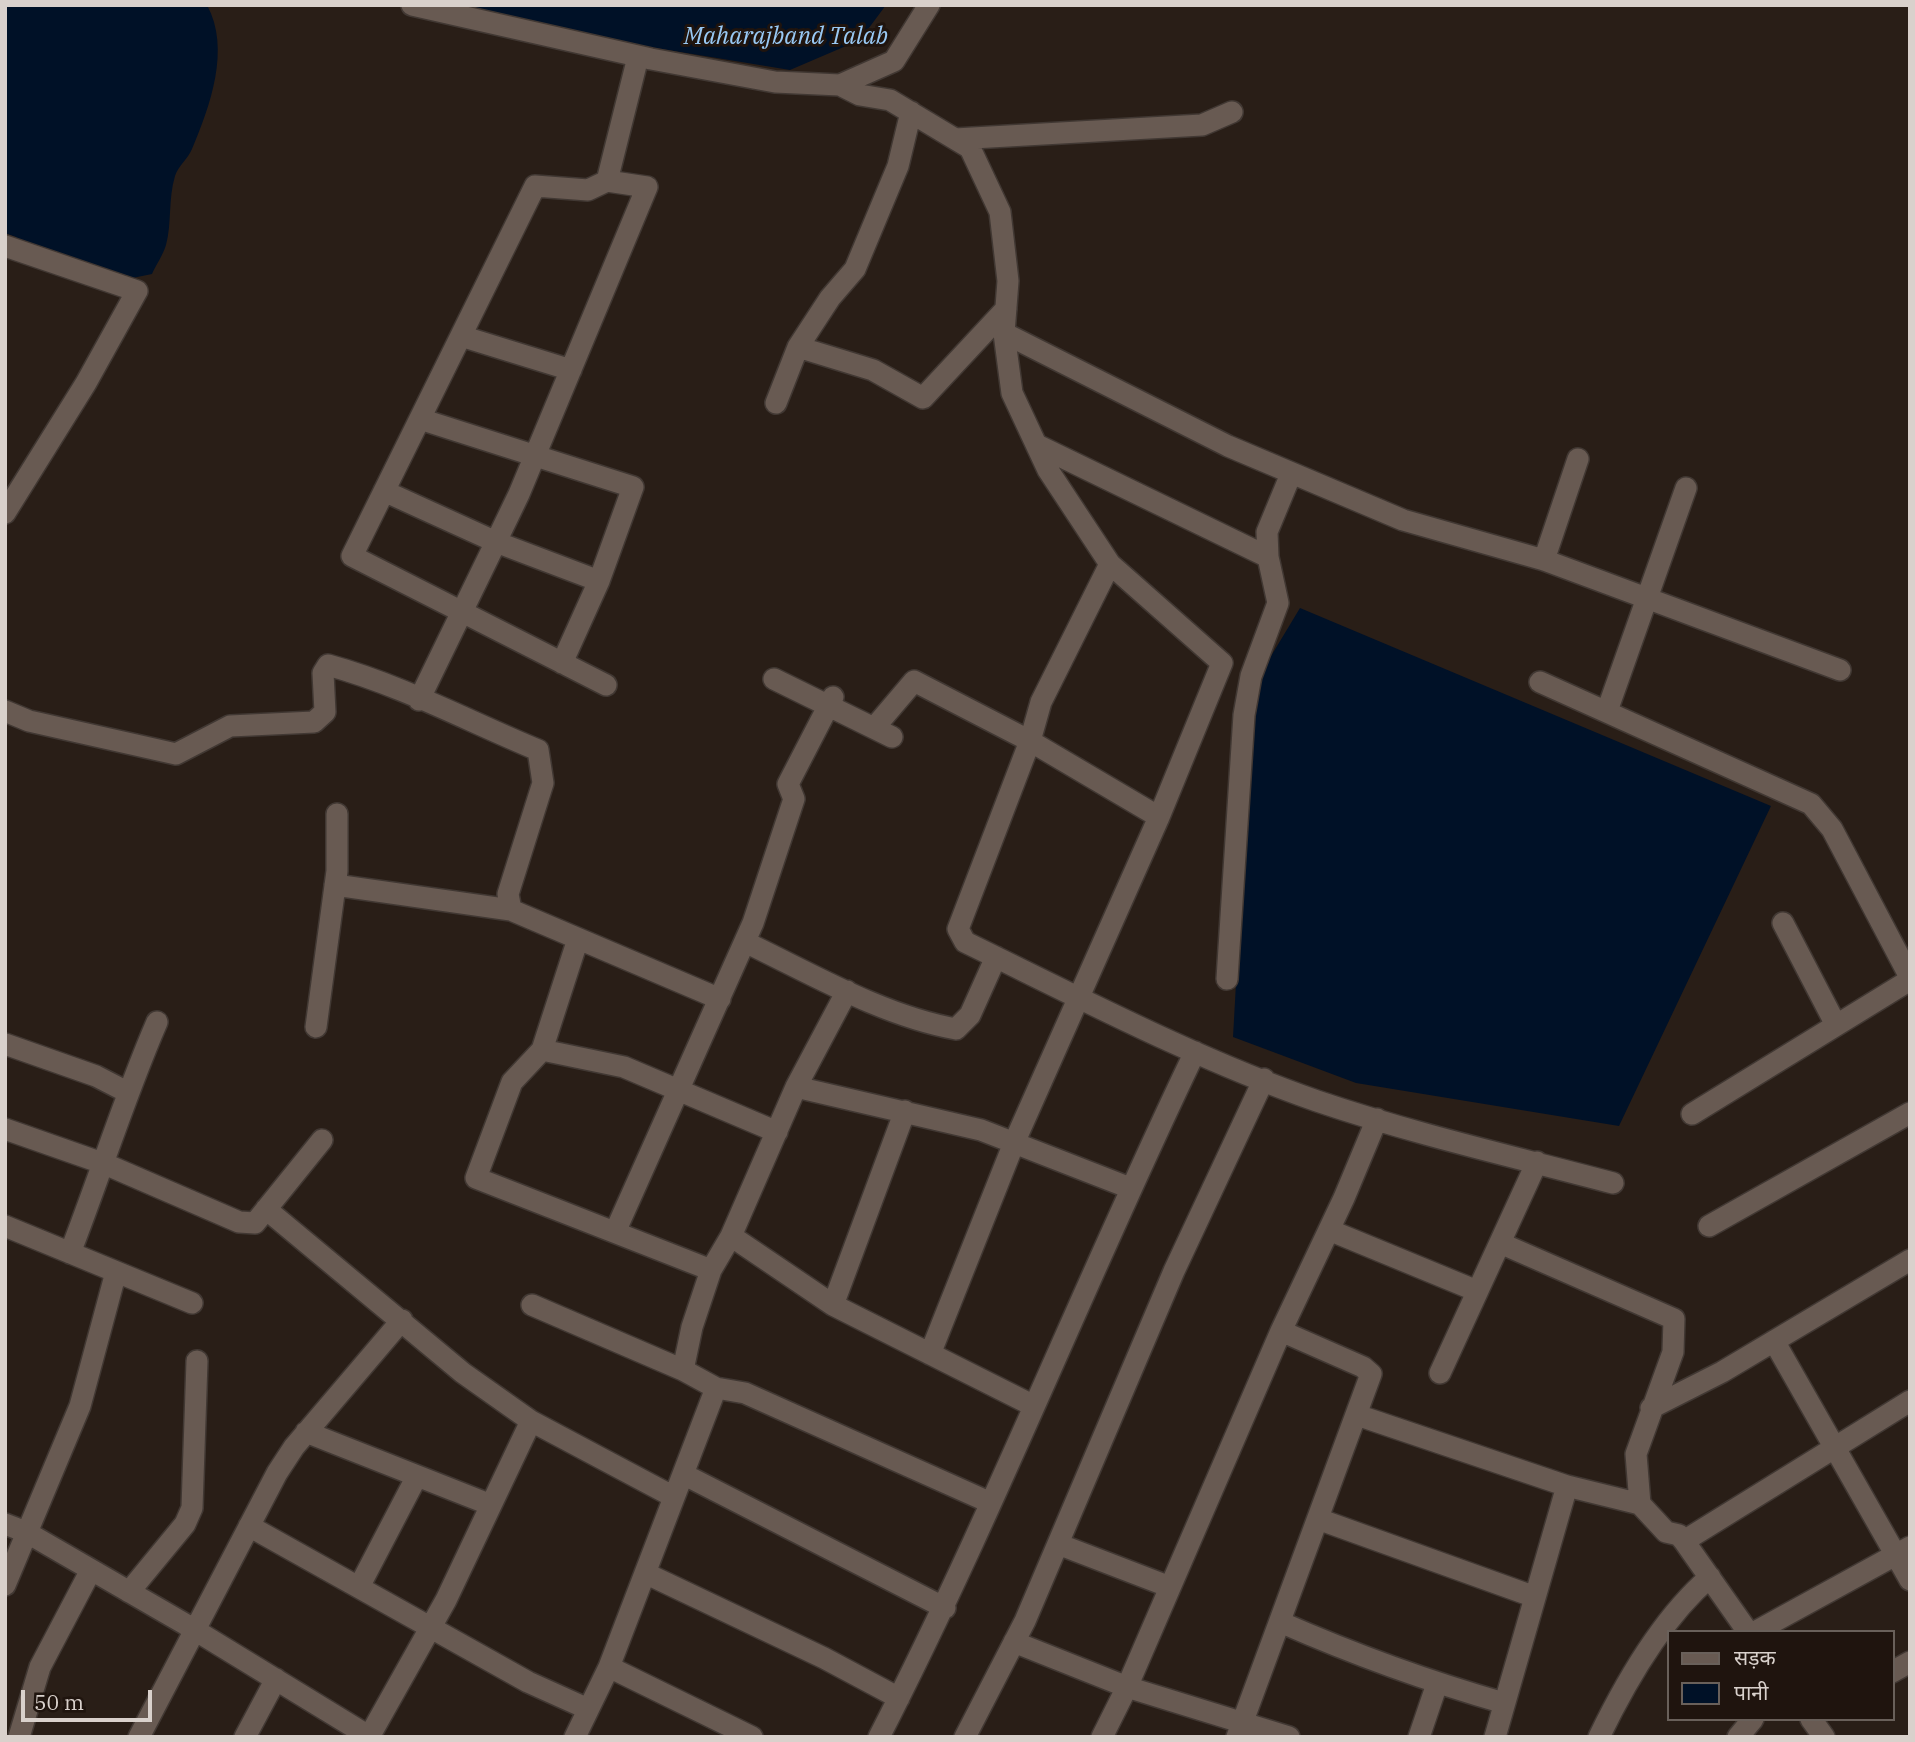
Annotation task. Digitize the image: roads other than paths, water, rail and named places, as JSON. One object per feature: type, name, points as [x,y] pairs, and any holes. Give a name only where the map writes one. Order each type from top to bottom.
[{"type":"street","points":[[412,5],[638,57],[775,82],[840,85],[860,94],[890,100],[970,148],[1000,212],[1008,281],[1004,333],[1012,393],[1048,470],[1110,564],[1222,663],[1160,817],[1014,1143],[930,1354]]},
{"type":"street","points":[[890,100],[894,61],[929,5]]},
{"type":"street","points":[[607,181],[638,57]]},
{"type":"street","points":[[840,85],[894,61]]},
{"type":"street","points":[[776,403],[798,347],[830,298],[855,268],[898,166],[911,112]]},
{"type":"street","points":[[955,139],[1202,125],[1233,112]]},
{"type":"street","points":[[419,700],[461,613],[496,542],[535,455],[647,187],[607,181],[588,190],[535,186],[352,556],[461,613],[606,685]]},
{"type":"street","points":[[5,246],[137,291],[86,383],[5,513]]},
{"type":"street","points":[[798,347],[873,370],[923,398],[1006,309]]},
{"type":"street","points":[[1004,333],[1100,384],[1291,474],[1403,520],[1544,560],[1840,670]]},
{"type":"street","points":[[461,336],[571,370]]},
{"type":"street","points":[[419,419],[633,486],[599,581],[562,663]]},
{"type":"street","points":[[1037,445],[1268,557]]},
{"type":"street","points":[[1544,560],[1578,459]]},
{"type":"street","points":[[1227,979],[1244,715],[1251,676],[1278,603],[1268,557],[1267,532],[1291,474]]},
{"type":"street","points":[[1607,712],[1686,488]]},
{"type":"street","points":[[384,491],[496,542],[599,581]]},
{"type":"street","points":[[1110,564],[1041,702],[1030,741],[958,929],[965,942],[1195,1052],[1317,1101],[1614,1183]]},
{"type":"street","points":[[5,711],[29,721],[176,754],[230,726],[314,722],[325,712],[323,673],[328,665],[383,680],[419,700],[538,750],[542,783],[508,894],[511,911]]},
{"type":"street","points":[[774,679],[830,702],[883,732],[914,681],[1030,741],[1160,817]]},
{"type":"street","points":[[1540,682],[1811,804],[1832,830],[1910,979],[1692,1114]]},
{"type":"street","points":[[615,1232],[745,942],[794,799],[789,784],[830,702]]},
{"type":"street","points":[[316,1027],[335,885],[337,814]]},
{"type":"street","points":[[335,885],[511,911],[720,999]]},
{"type":"street","points":[[1783,923],[1836,1025]]},
{"type":"street","points":[[578,939],[542,1050],[512,1082],[476,1178],[711,1270]]},
{"type":"street","points":[[745,942],[847,991],[937,1026],[956,1030],[970,1015],[996,957]]},
{"type":"street","points":[[683,1370],[692,1327],[711,1270],[731,1236],[796,1087],[847,991]]},
{"type":"street","points":[[70,1253],[104,1164],[127,1092],[157,1022]]},
{"type":"street","points":[[5,1044],[96,1076],[127,1092]]},
{"type":"street","points":[[542,1050],[624,1067],[777,1132]]},
{"type":"street","points":[[879,1737],[945,1608],[1130,1188],[1195,1052]]},
{"type":"street","points":[[965,1737],[1014,1642],[1174,1271],[1264,1079]]},
{"type":"street","points":[[796,1087],[981,1130],[1130,1188]]},
{"type":"street","points":[[833,1306],[905,1111]]},
{"type":"street","points":[[1709,1226],[1910,1113]]},
{"type":"street","points":[[1102,1737],[1127,1687],[1281,1331],[1377,1119]]},
{"type":"street","points":[[5,1129],[104,1164],[239,1222],[255,1223],[322,1140]]},
{"type":"street","points":[[1440,1373],[1537,1163]]},
{"type":"street","points":[[267,1209],[463,1373],[531,1421],[674,1497]]},
{"type":"street","points":[[6,1228],[192,1303]]},
{"type":"street","points":[[1329,1230],[1478,1291]]},
{"type":"street","points":[[731,1236],[833,1306],[1034,1406]]},
{"type":"street","points":[[1500,1242],[1674,1319],[1673,1352],[1636,1454],[1640,1504]]},
{"type":"street","points":[[1651,1408],[1722,1372],[1910,1260]]},
{"type":"street","points":[[5,1585],[80,1406],[116,1272]]},
{"type":"street","points":[[533,1305],[683,1370],[716,1388],[745,1393],[991,1503]]},
{"type":"street","points":[[139,1737],[277,1473],[306,1432],[402,1320]]},
{"type":"street","points":[[1239,1730],[1371,1374],[1363,1367],[1281,1331]]},
{"type":"street","points":[[1774,1341],[1835,1448],[1903,1551],[1910,1580]]},
{"type":"street","points":[[129,1592],[185,1524],[192,1507],[197,1361]]},
{"type":"street","points":[[575,1737],[609,1667],[716,1388]]},
{"type":"street","points":[[1684,1541],[1910,1401]]},
{"type":"street","points":[[1357,1415],[1567,1486],[1640,1504],[1666,1532],[1679,1535],[1747,1630]]},
{"type":"street","points":[[5,1524],[26,1532],[194,1629],[369,1736],[430,1627],[531,1421]]},
{"type":"street","points":[[306,1432],[491,1505]]},
{"type":"street","points":[[683,1474],[945,1608]]},
{"type":"street","points":[[359,1587],[416,1476]]},
{"type":"street","points":[[1495,1737],[1567,1486]]},
{"type":"street","points":[[1318,1520],[1535,1597]]},
{"type":"street","points":[[249,1526],[528,1682],[588,1709]]},
{"type":"street","points":[[1058,1544],[1170,1587]]},
{"type":"street","points":[[1759,1630],[1903,1551]]},
{"type":"street","points":[[19,1737],[40,1668],[91,1570]]},
{"type":"street","points":[[646,1573],[824,1658],[899,1698]]},
{"type":"street","points":[[1599,1737],[1651,1646],[1689,1594],[1710,1577]]},
{"type":"street","points":[[1280,1622],[1347,1651],[1437,1684],[1504,1703]]},
{"type":"street","points":[[1014,1642],[1239,1730],[1289,1737]]},
{"type":"street","points":[[1894,1671],[1910,1662]]},
{"type":"street","points":[[609,1667],[752,1737]]},
{"type":"street","points":[[246,1737],[276,1679]]},
{"type":"street","points":[[1419,1737],[1437,1684]]},
{"type":"street","points":[[1738,1737],[1751,1721]]},
{"type":"street","points":[[1812,1721],[1824,1737]]},
{"type":"water","points":[[5,5],[207,5],[217,40],[215,77],[192,149],[175,176],[166,245],[152,274],[108,283],[22,248],[16,237],[5,233]]},
{"type":"water","name":"Maharajband Talab","points":[[462,5],[886,5],[860,40],[790,70],[589,37]]},
{"type":"water","points":[[1300,608],[1771,806],[1619,1126],[1356,1083],[1233,1037],[1248,769],[1262,671]]}]
